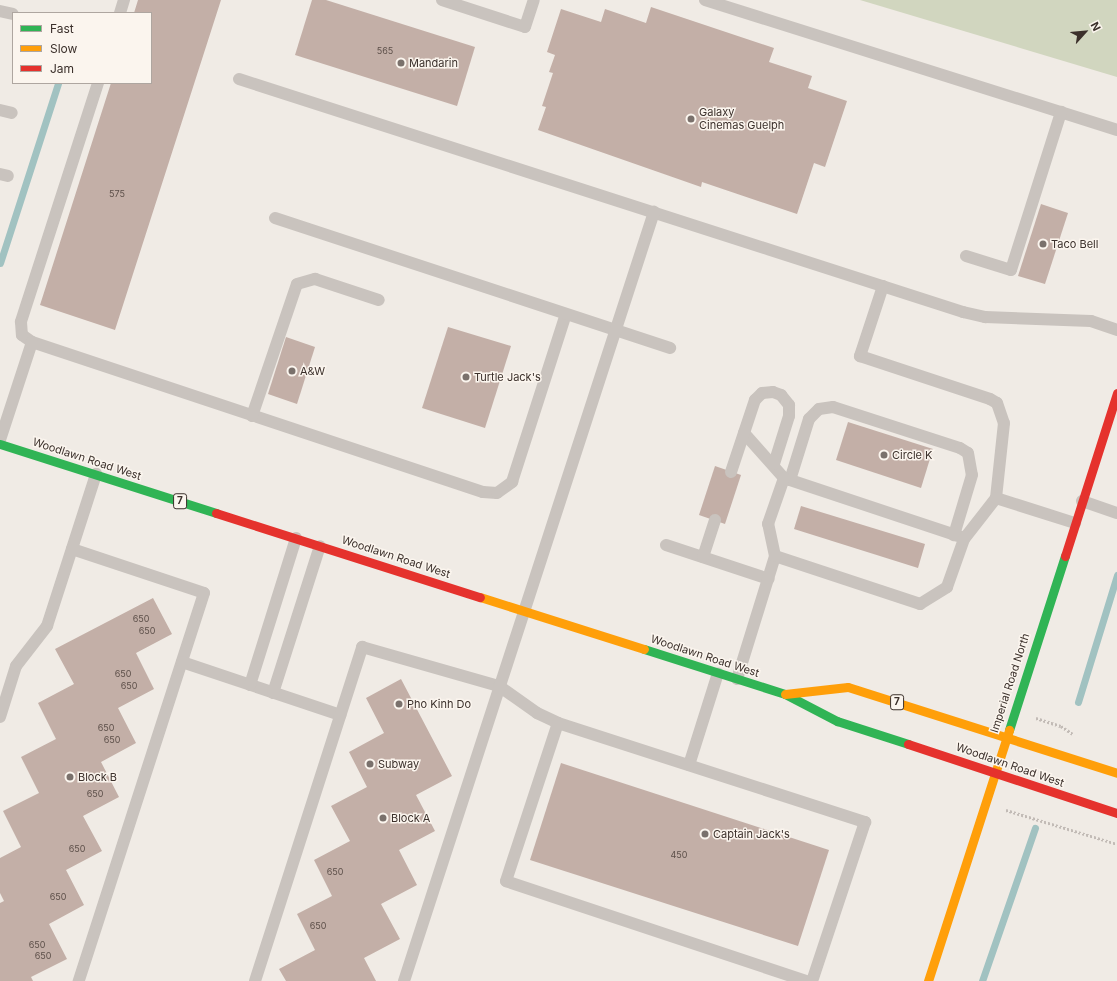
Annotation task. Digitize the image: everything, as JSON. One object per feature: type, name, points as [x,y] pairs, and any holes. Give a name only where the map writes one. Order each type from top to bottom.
[{"type":"main road","name":"Imperial Road North","points":[[928,981],[1117,393]]},
{"type":"main road","name":"Woodlawn Road West","points":[[0,444],[785,694],[837,720],[1117,813]]},
{"type":"main road","name":"Woodlawn Road West","points":[[785,694],[848,687],[1006,735],[1117,773]]},
{"type":"lane","points":[[120,12],[124,0]]},
{"type":"lane","points":[[442,0],[525,26],[534,0]]},
{"type":"lane","points":[[705,0],[1117,130]]},
{"type":"lane","points":[[0,11],[12,14]]},
{"type":"lane","points":[[239,79],[883,286],[985,317],[1091,321],[1117,330]]},
{"type":"lane","points":[[98,84],[21,322],[22,335],[32,342],[483,492],[497,492],[512,482],[566,314]]},
{"type":"lane","points":[[0,110],[12,113]]},
{"type":"lane","points":[[966,256],[1011,270],[1061,112]]},
{"type":"lane","points":[[404,981],[654,212]]},
{"type":"lane","points":[[275,218],[670,348]]},
{"type":"lane","points":[[252,416],[297,284],[315,279],[379,300]]},
{"type":"lane","points":[[883,286],[860,356],[990,399],[997,404],[1004,423],[996,498],[959,537]]},
{"type":"lane","points":[[0,440],[32,342]]},
{"type":"lane","points":[[731,472],[755,400],[762,393],[773,392],[781,395],[789,405],[789,416],[774,464]]},
{"type":"lane","points":[[737,679],[775,556],[768,524],[810,419],[819,409],[833,407],[960,448],[968,453],[972,474],[947,587],[920,604],[775,556]]},
{"type":"lane","points":[[744,433],[787,479],[959,537]]},
{"type":"lane","points":[[0,717],[16,666],[47,626],[96,474]]},
{"type":"lane","points":[[996,498],[1075,523]]},
{"type":"lane","points":[[1082,501],[1117,513]]},
{"type":"lane","points":[[703,557],[715,520]]},
{"type":"lane","points":[[250,685],[296,538]]},
{"type":"lane","points":[[666,545],[769,579]]},
{"type":"lane","points":[[274,693],[320,546]]},
{"type":"lane","points":[[72,549],[204,592],[79,981]]},
{"type":"lane","points":[[255,981],[362,647],[499,686],[537,713],[558,723],[865,822],[812,981]]},
{"type":"lane","points":[[182,662],[340,716]]},
{"type":"lane","points":[[689,765],[718,673]]},
{"type":"lane","points":[[558,723],[506,881],[806,981]]},
{"type":"path","points":[[1014,710],[1061,726],[1078,736]]},
{"type":"path","points":[[984,803],[1117,844]]},
{"type":"green space","points":[[860,0],[1117,0],[1117,77]]},
{"type":"building","points":[[138,0],[221,0],[115,330],[40,305],[111,84],[152,84],[152,12],[134,12]]},
{"type":"building","points":[[312,0],[326,0],[475,47],[457,106],[295,55]]},
{"type":"building","name":"Galaxy Cinemas Guelph","points":[[651,7],[774,48],[769,62],[812,76],[808,88],[847,101],[825,167],[814,163],[797,214],[702,182],[701,187],[538,130],[546,107],[542,106],[553,73],[549,72],[555,55],[547,52],[561,9],[601,22],[605,9],[646,23]]},
{"type":"building","name":"Taco Bell","points":[[1041,204],[1068,213],[1045,284],[1018,276]]},
{"type":"building","name":"Turtle Jack's","points":[[448,327],[511,346],[485,428],[422,408]]},
{"type":"building","name":"A&W","points":[[286,337],[315,347],[297,404],[268,394]]},
{"type":"building","name":"Circle K","points":[[848,422],[933,449],[921,488],[836,460]]},
{"type":"building","points":[[715,466],[741,475],[725,524],[699,515]]},
{"type":"building","points":[[801,506],[925,544],[918,568],[794,529]]},
{"type":"building","name":"Block B","points":[[153,598],[172,634],[136,653],[154,689],[118,708],[136,743],[101,762],[119,797],[83,816],[102,851],[66,870],[84,905],[49,924],[67,959],[31,977],[33,981],[0,981],[0,903],[4,901],[0,893],[0,858],[21,847],[3,811],[39,793],[21,757],[56,739],[38,703],[74,684],[55,649]]},
{"type":"building","name":"Block A","points":[[401,679],[452,776],[416,795],[435,831],[399,850],[417,885],[381,904],[400,939],[364,958],[376,981],[286,981],[279,969],[315,950],[297,914],[332,896],[314,860],[350,841],[331,806],[367,787],[349,752],[384,733],[366,698]]},
{"type":"building","points":[[561,763],[829,850],[798,946],[530,860]]},
{"type":"waterway","points":[[0,263],[58,84]]},
{"type":"waterway","points":[[1078,702],[1117,575]]},
{"type":"waterway","points":[[982,981],[1035,828]]},
{"type":"traffic: fast","points":[[0,444],[216,513]]},
{"type":"traffic: fast","points":[[1009,730],[1065,556]]},
{"type":"traffic: fast","points":[[644,649],[785,694],[837,721],[908,744]]},
{"type":"traffic: slow","points":[[480,597],[644,649]]},
{"type":"traffic: slow","points":[[785,694],[848,687],[1117,773]]},
{"type":"traffic: slow","points":[[928,981],[1009,730]]},
{"type":"traffic: jam","points":[[1065,556],[1117,393]]},
{"type":"traffic: jam","points":[[216,513],[480,597]]},
{"type":"traffic: jam","points":[[908,744],[1117,813]]},
{"type":"place","name":"Mandarin","points":[[401,63]]},
{"type":"place","name":"Galaxy Cinemas Guelph","points":[[691,119]]},
{"type":"place","name":"Taco Bell","points":[[1043,244]]},
{"type":"place","name":"A&W","points":[[292,371]]},
{"type":"place","name":"Turtle Jack's","points":[[466,377]]},
{"type":"place","name":"Circle K","points":[[884,455]]},
{"type":"place","name":"Pho Kinh Do","points":[[399,704]]},
{"type":"place","name":"Subway","points":[[370,764]]},
{"type":"place","name":"Block B","points":[[70,777]]},
{"type":"place","name":"Block A","points":[[383,818]]},
{"type":"place","name":"Captain Jack's","points":[[705,834]]}]
